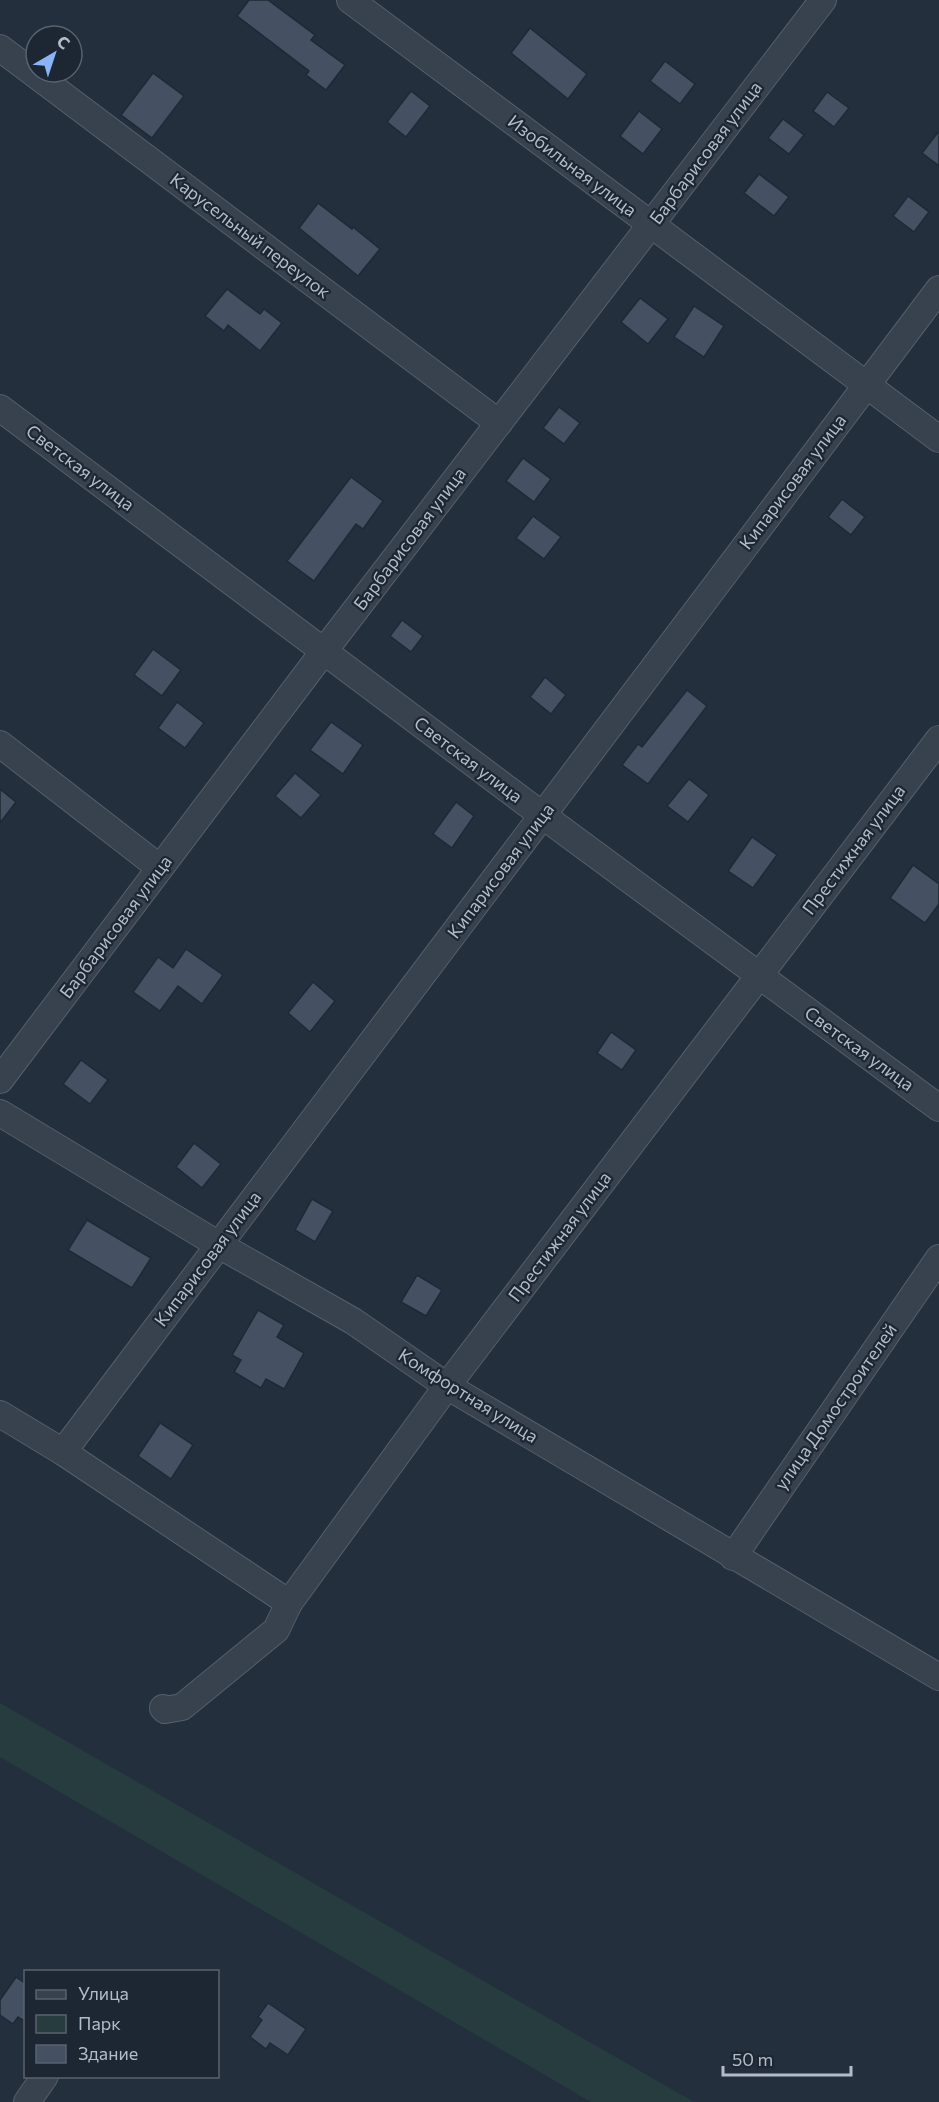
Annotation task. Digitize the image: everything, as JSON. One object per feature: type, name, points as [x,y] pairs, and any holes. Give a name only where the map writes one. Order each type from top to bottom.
[{"type":"street","name":"Изобильная улица","points":[[350,0],[939,439]]},
{"type":"street","name":"Барбарисовая улица","points":[[0,1080],[324,651],[651,225],[812,4]]},
{"type":"street","name":"Карусельный переулок","points":[[0,48],[499,423]]},
{"type":"street","name":"Кипарисовая улица","points":[[63,1452],[939,289]]},
{"type":"street","name":"Светская улица","points":[[0,408],[542,815],[939,1108]]},
{"type":"street","name":"Престижная улица","points":[[163,1708],[165,1710],[182,1707],[276,1630],[289,1603],[447,1386],[939,739]]},
{"type":"street","points":[[0,744],[160,868]]},
{"type":"street","name":"Комфортная улица","points":[[0,1113],[219,1245],[353,1322],[447,1386],[939,1677]]},
{"type":"street","name":"улица Домостроителей","points":[[734,1557],[939,1258]]},
{"type":"street","points":[[0,1414],[63,1452],[289,1603]]},
{"type":"street","points":[[27,2102],[44,2078]]},
{"type":"green space","points":[[0,1703],[694,2102],[591,2102],[0,1757]]},
{"type":"building","points":[[249,0],[268,0],[315,35],[311,40],[345,65],[326,90],[306,75],[309,71],[237,16]]},
{"type":"building","points":[[530,28],[587,74],[568,99],[511,53]]},
{"type":"building","points":[[665,61],[695,84],[680,104],[650,81]]},
{"type":"building","points":[[153,73],[184,96],[152,138],[121,115]]},
{"type":"building","points":[[411,91],[430,106],[406,137],[387,122]]},
{"type":"building","points":[[827,92],[849,108],[834,127],[813,111]]},
{"type":"building","points":[[639,111],[662,129],[643,154],[620,136]]},
{"type":"building","points":[[783,119],[804,135],[789,154],[768,138]]},
{"type":"building","points":[[939,131],[939,166],[922,153]]},
{"type":"building","points":[[759,174],[789,197],[774,216],[744,193]]},
{"type":"building","points":[[908,196],[929,212],[914,232],[893,216]]},
{"type":"building","points":[[318,203],[380,249],[358,276],[299,228]]},
{"type":"building","points":[[227,289],[260,314],[264,309],[282,323],[260,351],[228,325],[224,331],[205,316]]},
{"type":"building","points":[[640,298],[668,319],[648,344],[621,322]]},
{"type":"building","points":[[694,306],[724,326],[704,357],[674,337]]},
{"type":"building","points":[[559,407],[580,423],[564,444],[543,428]]},
{"type":"building","points":[[523,458],[551,479],[534,502],[506,481]]},
{"type":"building","points":[[351,477],[383,501],[363,529],[356,524],[314,581],[287,561]]},
{"type":"building","points":[[842,499],[865,517],[851,535],[828,517]]},
{"type":"building","points":[[533,516],[561,537],[544,559],[516,538]]},
{"type":"building","points":[[402,620],[423,636],[411,652],[390,636]]},
{"type":"building","points":[[153,649],[181,670],[162,696],[134,675]]},
{"type":"building","points":[[545,677],[566,695],[551,714],[530,697]]},
{"type":"building","points":[[687,690],[707,706],[648,784],[622,765],[638,744],[642,747]]},
{"type":"building","points":[[177,702],[204,723],[185,748],[158,728]]},
{"type":"building","points":[[331,722],[363,745],[343,774],[310,750]]},
{"type":"building","points":[[295,773],[321,795],[301,818],[275,796]]},
{"type":"building","points":[[689,779],[709,795],[688,822],[667,806]]},
{"type":"building","points":[[0,789],[16,802],[0,823]]},
{"type":"building","points":[[456,802],[474,816],[452,848],[433,834]]},
{"type":"building","points":[[752,837],[777,855],[753,888],[728,871]]},
{"type":"building","points":[[913,865],[939,884],[939,904],[925,923],[890,898]]},
{"type":"building","points":[[186,949],[223,975],[202,1004],[178,986],[160,1011],[133,992],[158,957],[173,968]]},
{"type":"building","points":[[313,982],[335,1001],[310,1032],[288,1013]]},
{"type":"building","points":[[611,1032],[636,1050],[622,1070],[597,1053]]},
{"type":"building","points":[[81,1060],[108,1080],[90,1104],[63,1084]]},
{"type":"building","points":[[194,1143],[221,1164],[202,1188],[176,1167]]},
{"type":"building","points":[[312,1199],[333,1211],[315,1242],[295,1230]]},
{"type":"building","points":[[87,1220],[151,1258],[132,1288],[68,1250]]},
{"type":"building","points":[[417,1275],[442,1290],[426,1316],[401,1302]]},
{"type":"building","points":[[258,1310],[284,1325],[277,1337],[304,1353],[284,1389],[266,1379],[261,1388],[234,1372],[241,1360],[232,1355]]},
{"type":"building","points":[[160,1423],[193,1445],[171,1479],[138,1456]]},
{"type":"building","points":[[16,1977],[24,1983],[24,2021],[18,2017],[13,2024],[0,2015],[0,2000]]},
{"type":"building","points":[[268,2003],[306,2029],[288,2055],[270,2043],[266,2049],[250,2037],[262,2020],[258,2017]]}]
